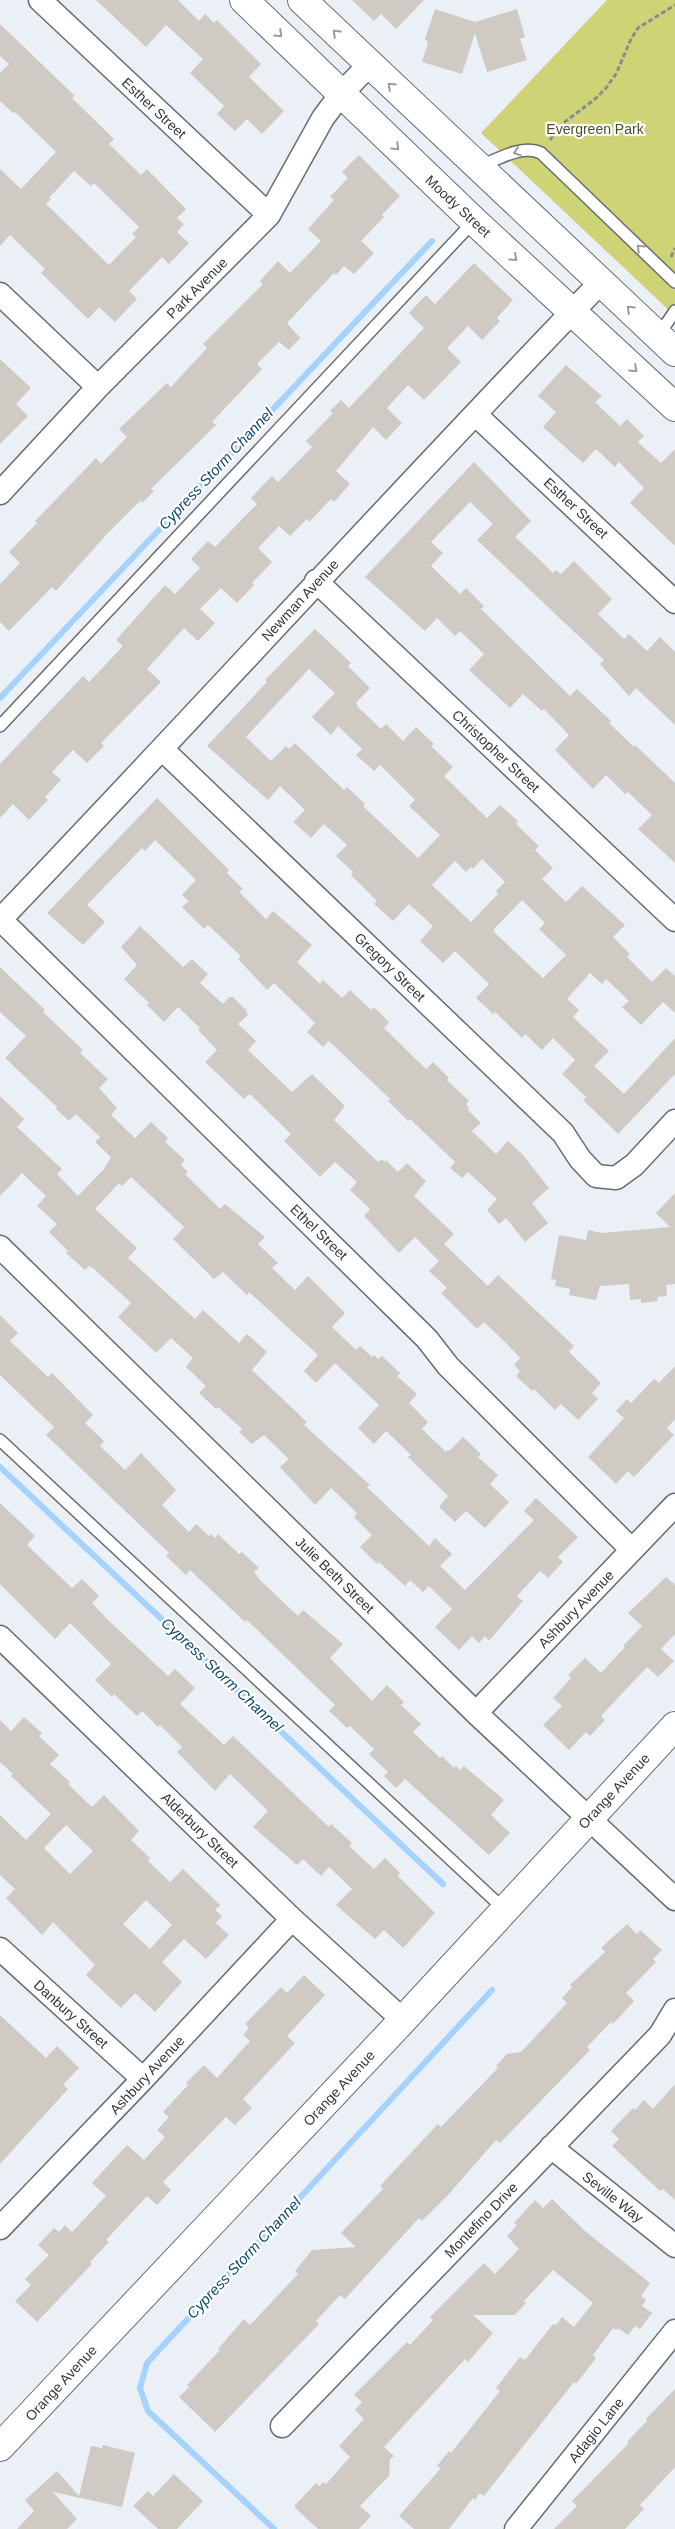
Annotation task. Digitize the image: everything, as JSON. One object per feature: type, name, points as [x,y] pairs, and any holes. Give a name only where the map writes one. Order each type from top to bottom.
[{"type":"main road","name":"Moody Street","points":[[244,0],[474,221],[675,407]]},
{"type":"main road","points":[[302,0],[667,344]]},
{"type":"main road","name":"Orange Avenue","points":[[0,2447],[505,1910],[675,1726]]},
{"type":"street","name":"Esther Street","points":[[40,0],[269,215]]},
{"type":"street","name":"Park Avenue","points":[[0,493],[98,386],[269,215],[323,118],[341,94],[369,65]]},
{"type":"street","name":"Newman Avenue","points":[[0,920],[163,750],[316,581],[601,282]]},
{"type":"street","points":[[0,294],[98,386]]},
{"type":"street","name":"Esther Street","points":[[476,415],[675,602]]},
{"type":"street","name":"Christopher Street","points":[[316,581],[675,920]]},
{"type":"street","name":"Gregory Street","points":[[163,750],[563,1133],[580,1159],[596,1176],[616,1178],[634,1165],[675,1121]]},
{"type":"street","name":"Ethel Street","points":[[0,920],[428,1339],[448,1366],[632,1550]]},
{"type":"street","name":"Julie Beth Street","points":[[0,1247],[476,1713],[675,1899]]},
{"type":"street","name":"Ashbury Avenue","points":[[476,1713],[675,1505]]},
{"type":"street","name":"Alderbury Street","points":[[0,1638],[292,1919],[402,2020]]},
{"type":"street","name":"Ashbury Avenue","points":[[0,2228],[143,2080],[292,1919]]},
{"type":"street","name":"Danbury Street","points":[[0,1949],[143,2080]]},
{"type":"street","name":"Montefino Drive","points":[[282,2426],[660,2035],[675,2010]]},
{"type":"street","name":"Seville Way","points":[[551,2147],[675,2246]]},
{"type":"street","name":"Adagio Lane","points":[[516,2529],[675,2331]]},
{"type":"lane","points":[[478,167],[521,150],[533,149],[541,153],[675,282]]},
{"type":"lane","points":[[0,726],[474,221]]},
{"type":"lane","points":[[667,344],[675,311]]},
{"type":"lane","points":[[0,1440],[505,1910]]},
{"type":"path","points":[[541,153],[562,124],[594,100],[606,88],[616,74],[631,39],[638,28],[675,5]]},
{"type":"green space","name":"Evergreen Park","points":[[607,0],[675,0],[675,316],[481,133]]},
{"type":"building","points":[[96,0],[178,0],[199,21],[205,14],[214,23],[217,20],[261,64],[249,77],[284,111],[262,134],[247,119],[235,131],[217,114],[224,106],[190,73],[203,59],[166,25],[146,47]]},
{"type":"building","points":[[352,0],[424,0],[396,29],[381,14],[374,21]]},
{"type":"building","points":[[435,9],[475,22],[517,9],[525,37],[520,39],[527,60],[487,72],[475,33],[462,74],[422,62],[428,42],[425,39]]},
{"type":"building","points":[[0,24],[75,96],[72,98],[114,139],[109,144],[141,175],[147,169],[186,209],[177,218],[184,224],[177,232],[189,243],[169,264],[162,257],[129,291],[137,299],[115,322],[99,307],[88,319],[41,273],[45,269],[10,235],[0,246],[0,169],[21,189],[56,152],[15,112],[13,113],[0,101],[0,73],[9,64],[0,56]],"holes":[[[74,171],[91,186],[94,183],[139,227],[132,234],[136,237],[109,265],[46,204],[51,199],[49,198]]]},
{"type":"building","points":[[359,155],[400,196],[382,215],[384,217],[361,241],[374,253],[354,274],[344,266],[336,275],[334,273],[287,323],[300,338],[289,350],[279,342],[257,364],[262,369],[212,422],[216,425],[151,489],[154,491],[142,503],[140,501],[106,535],[56,591],[52,587],[9,631],[0,622],[0,584],[20,563],[9,552],[37,523],[35,521],[96,458],[101,464],[127,437],[119,429],[167,383],[171,387],[207,348],[203,344],[263,284],[260,281],[278,261],[290,273],[321,241],[308,229],[334,200],[330,197],[348,178],[342,172]]},
{"type":"building","points":[[474,263],[513,300],[497,318],[500,321],[482,340],[468,326],[447,348],[461,362],[424,400],[408,385],[387,408],[402,423],[386,440],[373,427],[336,471],[350,484],[334,502],[331,499],[309,522],[307,519],[290,536],[279,526],[258,548],[272,562],[252,583],[254,585],[237,603],[221,588],[200,609],[215,623],[198,641],[184,628],[147,669],[161,682],[101,743],[104,746],[87,763],[73,750],[52,772],[61,780],[45,797],[48,800],[29,820],[13,804],[0,818],[0,764],[83,676],[89,682],[123,646],[116,640],[165,585],[175,594],[200,568],[191,559],[208,541],[215,547],[257,504],[251,498],[272,476],[278,482],[312,447],[306,441],[333,413],[330,411],[341,400],[349,408],[424,328],[409,313],[426,295],[435,304]]},
{"type":"building","points":[[0,359],[31,388],[16,404],[28,416],[0,444]]},
{"type":"building","points":[[566,365],[602,396],[595,402],[620,426],[627,419],[644,436],[638,442],[661,463],[675,449],[675,546],[630,503],[644,488],[619,462],[615,467],[596,449],[583,463],[543,427],[556,412],[538,396]]},
{"type":"building","points":[[474,462],[531,521],[515,537],[553,573],[556,570],[561,574],[574,561],[612,599],[598,614],[624,639],[629,634],[647,651],[660,637],[675,652],[675,725],[636,688],[629,696],[600,664],[604,660],[477,540],[493,524],[470,502],[431,542],[443,553],[431,566],[460,594],[466,588],[484,606],[481,609],[570,696],[577,689],[611,721],[609,723],[634,747],[635,745],[675,783],[675,863],[638,829],[652,815],[628,792],[625,794],[606,775],[593,789],[555,750],[569,735],[544,709],[542,711],[523,694],[510,708],[469,670],[484,654],[460,631],[455,636],[437,618],[425,631],[365,577]]},
{"type":"building","points":[[315,629],[351,663],[348,666],[370,688],[356,703],[359,708],[381,729],[386,724],[403,741],[416,727],[434,744],[431,746],[453,767],[444,776],[487,818],[500,805],[518,821],[516,824],[539,846],[535,850],[553,868],[542,879],[566,902],[582,886],[625,925],[613,937],[630,954],[627,957],[652,982],[666,968],[675,976],[675,1013],[663,1002],[641,1025],[622,1007],[629,1001],[606,979],[602,984],[590,973],[567,999],[579,1010],[573,1017],[609,1051],[594,1066],[624,1094],[675,1038],[675,1074],[618,1134],[583,1100],[586,1097],[562,1074],[575,1060],[553,1038],[542,1050],[525,1034],[522,1038],[495,1012],[493,1014],[476,998],[489,984],[455,951],[443,963],[420,941],[433,926],[409,904],[393,921],[374,904],[377,901],[351,875],[353,872],[336,856],[347,845],[324,824],[311,838],[293,822],[305,810],[280,786],[268,800],[207,746],[267,682],[265,680]],"holes":[[[309,669],[335,693],[312,717],[331,735],[338,726],[362,749],[356,755],[374,771],[380,765],[415,800],[409,806],[440,835],[418,858],[363,806],[365,804],[347,787],[344,790],[295,743],[289,749],[286,746],[271,761],[246,737]],[[482,859],[505,882],[496,891],[498,894],[471,922],[432,885],[455,861],[466,872],[471,867],[473,869]],[[522,900],[545,923],[539,929],[566,955],[543,978],[494,932],[494,929]]]},
{"type":"building","points":[[157,798],[229,870],[227,873],[243,889],[239,892],[266,919],[273,911],[312,945],[297,962],[320,984],[323,980],[342,998],[350,990],[371,1010],[374,1007],[389,1022],[384,1028],[426,1069],[433,1062],[449,1078],[447,1080],[469,1101],[466,1104],[469,1108],[468,1110],[481,1123],[472,1131],[496,1154],[508,1141],[523,1155],[549,1188],[532,1203],[548,1223],[525,1242],[506,1218],[499,1224],[487,1210],[497,1199],[468,1172],[462,1178],[450,1168],[455,1162],[410,1119],[408,1121],[388,1101],[390,1099],[329,1041],[323,1047],[307,1032],[315,1023],[274,983],[267,990],[238,959],[241,956],[208,925],[204,929],[182,907],[189,901],[182,895],[196,880],[155,840],[145,851],[142,848],[87,905],[105,922],[83,945],[47,913]]},
{"type":"building","points":[[140,926],[183,967],[192,959],[208,974],[200,983],[223,1004],[229,997],[233,997],[247,1011],[248,1015],[238,1024],[256,1041],[248,1050],[292,1092],[312,1074],[345,1106],[334,1120],[378,1162],[381,1159],[385,1162],[386,1160],[398,1172],[407,1163],[426,1181],[414,1196],[454,1234],[444,1244],[488,1286],[498,1275],[574,1346],[569,1352],[601,1383],[592,1393],[598,1399],[578,1420],[561,1404],[555,1410],[534,1389],[532,1391],[516,1376],[520,1371],[514,1365],[520,1358],[507,1344],[484,1322],[477,1329],[441,1293],[447,1288],[429,1271],[439,1261],[415,1237],[399,1253],[364,1216],[370,1209],[350,1190],[357,1182],[335,1162],[320,1177],[284,1141],[291,1134],[251,1095],[244,1099],[205,1062],[217,1050],[198,1030],[200,1028],[178,1007],[164,1022],[147,1005],[149,1003],[124,979],[137,965],[121,947]]},
{"type":"building","points":[[0,967],[45,1010],[43,1012],[83,1050],[80,1053],[108,1079],[99,1088],[117,1108],[111,1115],[135,1138],[151,1122],[168,1138],[165,1142],[185,1160],[181,1165],[188,1172],[185,1174],[220,1209],[225,1204],[265,1237],[258,1244],[278,1263],[272,1268],[295,1290],[308,1276],[345,1313],[332,1327],[356,1350],[360,1346],[372,1357],[374,1355],[378,1359],[382,1356],[400,1373],[397,1376],[417,1394],[409,1403],[428,1422],[422,1429],[446,1452],[463,1437],[481,1454],[478,1457],[498,1475],[490,1484],[509,1502],[485,1528],[466,1511],[455,1522],[439,1507],[448,1496],[408,1457],[411,1455],[386,1431],[374,1444],[358,1428],[379,1405],[335,1363],[316,1383],[304,1371],[318,1355],[249,1292],[247,1295],[223,1272],[214,1279],[173,1239],[184,1227],[131,1177],[122,1186],[119,1183],[95,1209],[137,1248],[128,1258],[195,1319],[203,1310],[239,1343],[247,1334],[267,1352],[252,1370],[307,1422],[304,1425],[370,1485],[367,1487],[429,1546],[435,1538],[452,1554],[440,1566],[465,1590],[534,1520],[524,1511],[536,1498],[578,1537],[558,1557],[563,1562],[548,1578],[540,1571],[517,1596],[523,1601],[489,1641],[485,1636],[479,1643],[472,1636],[459,1650],[435,1627],[452,1609],[429,1586],[423,1592],[410,1580],[405,1586],[379,1562],[377,1564],[360,1547],[372,1535],[354,1517],[357,1513],[331,1488],[315,1505],[280,1467],[289,1459],[264,1435],[252,1444],[239,1432],[242,1429],[199,1393],[206,1386],[186,1367],[193,1358],[171,1338],[156,1353],[118,1317],[131,1303],[93,1268],[89,1266],[85,1270],[66,1253],[68,1251],[49,1232],[57,1224],[37,1206],[46,1196],[22,1173],[0,1196],[0,1096],[24,1119],[17,1127],[62,1169],[57,1174],[78,1196],[104,1169],[111,1157],[95,1142],[100,1137],[76,1114],[69,1121],[56,1109],[57,1107],[5,1058],[26,1036],[0,1012]]},
{"type":"building","points":[[675,1193],[675,1284],[666,1285],[667,1296],[657,1297],[658,1301],[641,1303],[641,1299],[630,1300],[629,1284],[600,1286],[596,1300],[569,1295],[570,1289],[555,1286],[556,1280],[551,1279],[559,1235],[586,1240],[588,1230],[602,1233],[670,1227],[656,1213]]},
{"type":"building","points":[[0,1315],[18,1333],[10,1341],[48,1377],[52,1373],[93,1415],[85,1423],[104,1441],[100,1446],[125,1470],[141,1453],[176,1490],[162,1505],[189,1532],[196,1524],[209,1536],[211,1534],[215,1538],[218,1534],[239,1554],[242,1552],[259,1568],[254,1572],[260,1580],[298,1616],[303,1610],[343,1644],[330,1658],[372,1701],[387,1685],[404,1702],[401,1705],[421,1724],[413,1732],[440,1758],[442,1756],[454,1768],[456,1766],[460,1770],[464,1766],[504,1800],[491,1815],[510,1833],[489,1855],[405,1779],[396,1788],[384,1776],[388,1772],[369,1754],[374,1749],[350,1726],[347,1728],[329,1711],[335,1705],[247,1620],[245,1622],[190,1570],[186,1575],[166,1556],[169,1553],[46,1435],[54,1427],[0,1375]]},
{"type":"building","points":[[675,1366],[675,1419],[667,1428],[674,1435],[634,1477],[628,1471],[616,1484],[588,1457],[624,1418],[616,1411],[627,1399],[631,1403],[654,1379],[659,1383]]},
{"type":"building","points":[[0,1503],[35,1536],[27,1545],[72,1588],[82,1579],[99,1596],[92,1603],[108,1620],[168,1676],[175,1669],[195,1688],[180,1704],[224,1745],[233,1736],[329,1827],[331,1824],[352,1843],[349,1846],[374,1869],[385,1858],[400,1873],[398,1876],[435,1913],[403,1948],[384,1930],[375,1939],[336,1905],[352,1889],[329,1867],[321,1876],[303,1859],[297,1865],[253,1827],[268,1811],[230,1774],[215,1791],[177,1752],[182,1747],[160,1725],[158,1727],[142,1711],[137,1716],[114,1694],[112,1697],[95,1680],[111,1664],[70,1623],[55,1639],[0,1584]]},
{"type":"building","points":[[666,1577],[675,1585],[675,1634],[661,1649],[674,1661],[658,1677],[647,1667],[601,1716],[605,1720],[590,1736],[586,1732],[569,1750],[543,1725],[562,1706],[553,1698],[571,1678],[568,1675],[585,1658],[601,1673],[642,1626],[628,1613]]},
{"type":"building","points":[[24,1717],[42,1733],[39,1736],[59,1755],[50,1764],[70,1782],[68,1784],[92,1807],[104,1795],[139,1831],[131,1840],[150,1858],[148,1861],[170,1882],[183,1869],[220,1905],[215,1910],[222,1916],[216,1923],[229,1935],[206,1959],[184,1939],[162,1962],[182,1982],[155,2012],[135,1993],[121,2008],[86,1975],[95,1965],[53,1922],[42,1935],[6,1898],[15,1889],[0,1875],[0,1815],[26,1840],[51,1814],[11,1776],[13,1774],[0,1762],[0,1720],[11,1731]],"holes":[[[66,1825],[93,1851],[70,1874],[44,1848]],[[146,1900],[172,1925],[150,1949],[123,1924]]]},
{"type":"building","points":[[627,1924],[637,1934],[640,1930],[662,1950],[653,1959],[656,1962],[626,1993],[634,2001],[613,2024],[611,2022],[587,2047],[590,2050],[500,2143],[496,2140],[448,2195],[422,2221],[419,2218],[345,2299],[340,2295],[316,2321],[319,2324],[215,2432],[179,2397],[189,2387],[187,2385],[220,2350],[218,2349],[244,2319],[250,2325],[298,2274],[295,2271],[312,2250],[356,2247],[341,2233],[383,2189],[380,2186],[438,2124],[441,2127],[498,2068],[496,2066],[507,2054],[521,2052],[567,2003],[562,1998],[572,1987],[570,1985],[605,1952],[601,1948]]},
{"type":"building","points":[[304,1975],[325,1995],[287,2036],[295,2043],[243,2099],[252,2108],[235,2125],[226,2117],[163,2182],[171,2190],[157,2205],[147,2196],[106,2240],[109,2242],[90,2262],[92,2264],[37,2322],[15,2301],[31,2285],[25,2279],[49,2255],[38,2245],[54,2228],[59,2232],[65,2225],[72,2232],[106,2196],[92,2183],[127,2145],[144,2160],[165,2137],[157,2130],[169,2117],[163,2112],[188,2085],[186,2083],[204,2065],[217,2078],[250,2041],[243,2035],[249,2028],[245,2024],[281,1987],[287,1993]]},
{"type":"building","points":[[0,2015],[46,2058],[57,2046],[79,2068],[63,2085],[68,2089],[0,2164]]},
{"type":"building","points":[[675,2084],[675,2200],[663,2189],[660,2191],[612,2146],[619,2139],[611,2131],[633,2108],[635,2110],[644,2100],[653,2109]]},
{"type":"building","points":[[552,2199],[585,2231],[650,2283],[641,2296],[646,2300],[642,2306],[652,2313],[640,2329],[635,2326],[628,2335],[618,2328],[616,2330],[613,2328],[593,2355],[596,2358],[576,2384],[574,2382],[484,2496],[480,2493],[475,2500],[473,2498],[449,2529],[414,2529],[399,2516],[441,2468],[437,2466],[449,2451],[451,2453],[500,2391],[496,2388],[520,2357],[525,2360],[553,2324],[556,2325],[562,2317],[574,2327],[593,2303],[553,2270],[524,2301],[526,2303],[515,2315],[473,2315],[493,2333],[468,2362],[465,2359],[384,2447],[394,2456],[390,2459],[389,2476],[360,2506],[371,2516],[359,2529],[318,2529],[295,2508],[295,2505],[316,2483],[319,2486],[323,2482],[326,2484],[350,2457],[339,2446],[364,2419],[355,2410],[362,2402],[354,2395],[407,2342],[410,2345],[433,2320],[430,2317],[484,2263],[495,2274],[519,2249],[507,2236],[517,2225],[514,2223],[535,2200],[543,2208]]},
{"type":"building","points":[[675,2389],[675,2467],[640,2505],[644,2509],[625,2529],[554,2529],[577,2506],[572,2501],[629,2443],[627,2442],[647,2421],[646,2419]]},
{"type":"building","points":[[103,2445],[135,2453],[122,2507],[53,2492],[77,2519],[67,2529],[17,2529],[34,2511],[25,2500],[57,2471],[79,2496],[91,2446],[102,2448]]},
{"type":"building","points":[[174,2474],[203,2501],[177,2529],[158,2529],[133,2506],[148,2491],[153,2496]]},
{"type":"waterway","name":"Cypress Storm Channel","points":[[0,698],[432,241]]},
{"type":"waterway","name":"Cypress Storm Channel","points":[[0,1467],[443,1884]]},
{"type":"waterway","name":"Cypress Storm Channel","points":[[274,2529],[148,2411],[140,2388],[147,2363],[492,1990]]}]
